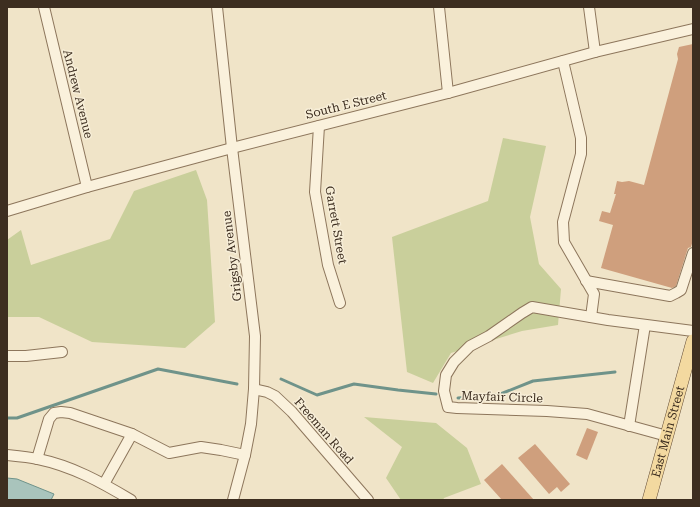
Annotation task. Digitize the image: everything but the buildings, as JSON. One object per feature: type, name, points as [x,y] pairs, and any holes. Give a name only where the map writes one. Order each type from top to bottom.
[{"type":"main road","name":"East Main Street","points":[[649,500],[693,341]]},
{"type":"street","name":"Andrew Avenue","points":[[44,7],[87,187]]},
{"type":"street","name":"Grigsby Avenue","points":[[217,7],[232,148],[255,336],[254,389],[251,424],[246,455],[233,500]]},
{"type":"street","points":[[440,7],[448,93]]},
{"type":"street","points":[[589,7],[595,52]]},
{"type":"street","name":"South E Street","points":[[7,211],[87,187],[232,148],[448,93],[595,52],[693,29]]},
{"type":"street","points":[[563,61],[581,138],[581,154],[563,222],[564,242],[594,294],[591,317]]},
{"type":"street","name":"Garrett Street","points":[[319,126],[315,192],[328,265],[340,303]]},
{"type":"street","points":[[586,281],[670,296],[681,290],[693,253]]},
{"type":"street","name":"Mayfair Circle","points":[[667,436],[587,414],[448,407],[444,391],[446,375],[454,362],[470,346],[489,336],[532,307],[693,331]]},
{"type":"street","points":[[629,426],[645,325]]},
{"type":"street","points":[[7,356],[26,356],[62,352]]},
{"type":"street","name":"Freeman Road","points":[[254,389],[267,392],[275,396],[292,412],[368,500]]},
{"type":"street","points":[[37,459],[49,419],[54,413],[61,412],[70,413],[132,434],[169,454],[201,447],[246,455]]},
{"type":"street","points":[[104,484],[132,434]]},
{"type":"street","points":[[7,455],[37,459],[71,468],[104,484],[131,500]]},
{"type":"green space","points":[[503,138],[546,146],[530,217],[539,264],[561,289],[558,325],[522,331],[451,353],[433,383],[407,372],[392,237],[488,201]]},
{"type":"green space","points":[[196,170],[207,200],[215,322],[185,348],[92,342],[39,317],[7,317],[7,240],[21,230],[31,265],[110,239],[134,191]]},
{"type":"green space","points":[[364,417],[436,423],[467,448],[481,484],[444,498],[443,500],[401,500],[386,478],[402,447]]},
{"type":"water","points":[[7,478],[17,479],[54,494],[51,500],[7,500]]},
{"type":"waterway","points":[[7,418],[17,418],[158,369],[237,384]]},
{"type":"waterway","points":[[458,398],[498,395],[533,381],[615,372]]},
{"type":"waterway","points":[[281,379],[317,395],[354,384],[436,394]]}]
